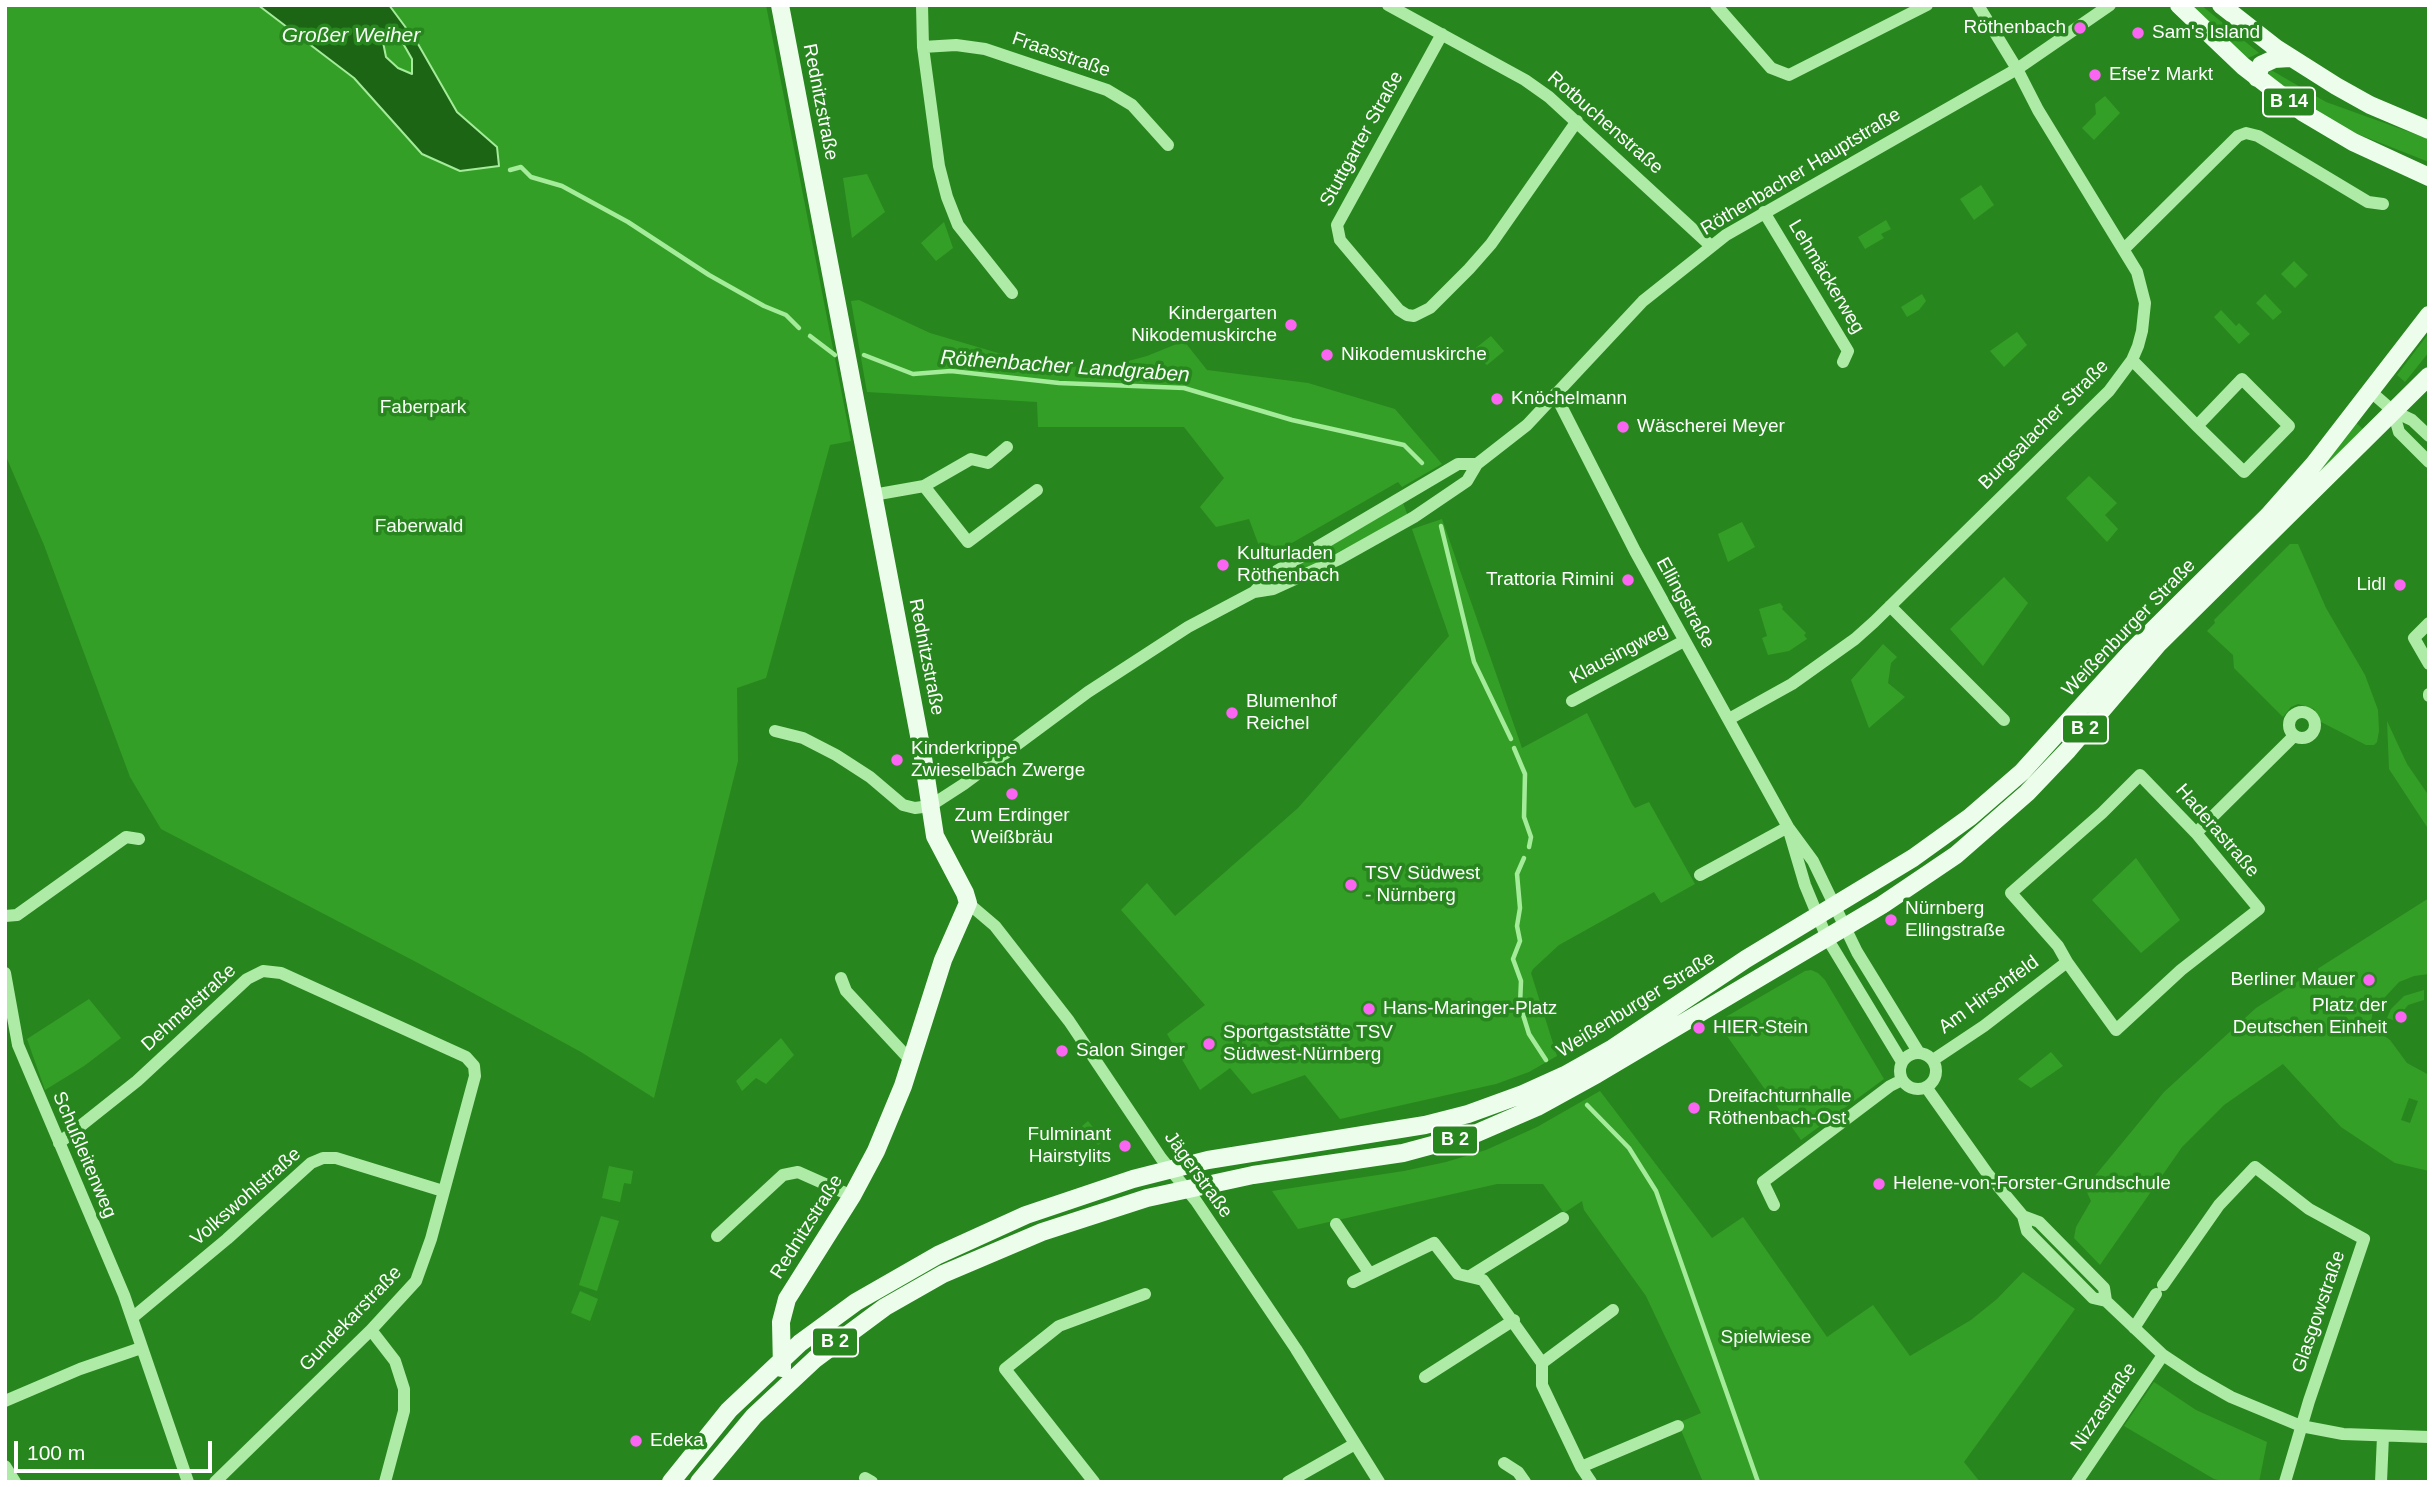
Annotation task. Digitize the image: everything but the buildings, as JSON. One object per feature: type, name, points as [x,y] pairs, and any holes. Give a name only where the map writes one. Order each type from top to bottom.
[{"type":"main road","name":"Rednitzstraße","points":[[754,1416],[771,1385],[781,1376],[781,1322],[787,1299],[852,1196],[889,1121],[943,960],[968,904],[935,836],[922,751],[780,5]]},
{"type":"main road","name":"B 14","points":[[2179,5],[2257,78],[2321,124],[2425,177]]},
{"type":"main road","name":"B 14","points":[[2221,5],[2290,58],[2370,105],[2429,130]]},
{"type":"main road","name":"B 14","points":[[2257,78],[2261,65],[2274,59],[2290,58]]},
{"type":"main road","name":"Weißenburger Straße","points":[[671,1482],[721,1419],[781,1360],[856,1302],[938,1255],[1049,1206],[1169,1169],[1246,1153],[1425,1125],[1514,1098],[1572,1072],[1613,1048],[1746,959],[1939,841],[2009,784],[2136,647],[2281,502],[2429,315]]},
{"type":"main road","name":"Weißenburger Straße","points":[[699,1482],[754,1416],[834,1343],[885,1307],[936,1278],[1042,1232],[1101,1211],[1186,1188],[1253,1175],[1403,1153],[1477,1133],[1560,1094],[1844,928],[1946,862],[2017,803],[2059,761],[2153,649],[2429,376]]},
{"type":"street","points":[[922,5],[923,47],[939,166],[947,197],[958,225],[1012,293]]},
{"type":"street","name":"Rotbuchenstraße","points":[[1388,5],[1525,80],[1577,121],[1711,246]]},
{"type":"street","points":[[1716,5],[1766,64],[1779,73],[1789,75],[1927,5]]},
{"type":"street","name":"Burgsalacher Straße","points":[[1729,719],[1813,670],[1855,639],[2109,391],[2132,360],[2143,331],[2145,303],[2137,272],[2038,110],[2017,69],[1978,5]]},
{"type":"street","name":"Röthenbacher Hauptstraße","points":[[1254,592],[1273,589],[1339,559],[1414,517],[1467,481],[1477,464],[1527,425],[1643,301],[1711,246],[1764,212],[2017,69],[2110,5]]},
{"type":"street","name":"Stuttgarter Straße","points":[[1442,34],[1337,225],[1340,240],[1399,310],[1414,316],[1430,308],[1469,269],[1491,244],[1577,121]]},
{"type":"street","name":"Fraasstraße","points":[[923,47],[956,45],[985,49],[1107,90],[1132,105],[1168,145]]},
{"type":"street","points":[[2123,249],[2238,136],[2246,133],[2258,136],[2368,202],[2383,204]]},
{"type":"street","name":"Lehmäckerweg","points":[[1764,212],[1848,351],[1843,362]]},
{"type":"street","points":[[2132,360],[2197,426],[2244,472],[2289,426],[2242,379],[2197,426]]},
{"type":"street","points":[[2370,391],[2393,411],[2412,420],[2429,436]]},
{"type":"street","name":"Ellingstraße","points":[[1555,394],[1684,641],[1788,827],[1813,861],[1844,928],[1919,1053]]},
{"type":"street","points":[[2393,411],[2399,432],[2429,462]]},
{"type":"street","points":[[873,495],[924,485],[971,459],[989,463],[1007,447]]},
{"type":"street","name":"Röthenbacher Hauptstraße","points":[[930,806],[1088,692],[1188,627],[1254,592],[1270,575],[1458,464],[1477,464]]},
{"type":"street","points":[[924,485],[968,542],[1037,490]]},
{"type":"street","points":[[1890,606],[2004,720]]},
{"type":"street","points":[[2429,623],[2414,638],[2429,664]]},
{"type":"street","name":"Klausingweg","points":[[1572,701],[1684,641]]},
{"type":"street","points":[[775,731],[803,738],[836,755],[870,777],[903,805],[915,808],[930,806]]},
{"type":"street","points":[[2196,833],[2294,736]]},
{"type":"street","name":"Haderastraße","points":[[2140,775],[2196,833],[2259,909],[2181,970],[2116,1030],[2067,962],[2058,946],[2011,893],[2102,813],[2140,775]]},
{"type":"street","points":[[1700,875],[1788,827]]},
{"type":"street","name":"Ellingstraße","points":[[1788,827],[1797,860],[1827,938],[1902,1062]]},
{"type":"street","points":[[5,916],[18,915],[126,837],[139,839]]},
{"type":"street","name":"Jägerstraße","points":[[968,904],[995,926],[1069,1021],[1296,1349],[1379,1482]]},
{"type":"street","name":"Am Hirschfeld","points":[[1933,1060],[2067,962]]},
{"type":"street","name":"Dehmelstraße","points":[[59,1143],[146,1073],[247,979],[263,971],[281,973],[466,1057],[474,1066]]},
{"type":"street","name":"Schußleitenweg","points":[[5,973],[18,1045],[132,1318],[188,1482]]},
{"type":"street","points":[[841,978],[846,990],[911,1061]]},
{"type":"street","points":[[1919,1053],[1933,1060],[1936,1075],[1926,1087],[1910,1087],[1902,1080],[1900,1068],[1909,1055],[1919,1053]]},
{"type":"street","name":"Gundekarstraße","points":[[215,1482],[371,1330],[416,1281],[429,1248],[475,1076],[474,1066]]},
{"type":"street","points":[[1773,1205],[1763,1182],[1890,1086],[1902,1080]]},
{"type":"street","points":[[1926,1087],[1987,1173],[2023,1216],[2027,1231],[2093,1298],[2106,1301],[2163,1355],[2231,1396],[2301,1426],[2343,1434],[2429,1437]]},
{"type":"street","name":"Volkswohlstraße","points":[[132,1318],[227,1239],[311,1163],[323,1158],[336,1158],[443,1191]]},
{"type":"street","name":"Glasgowstraße","points":[[2134,1328],[2219,1205],[2255,1167],[2309,1209],[2364,1239],[2301,1426]]},
{"type":"street","points":[[717,1236],[783,1175],[798,1172],[852,1196]]},
{"type":"street","points":[[1470,1276],[1563,1218]]},
{"type":"street","points":[[1336,1224],[1370,1274]]},
{"type":"street","points":[[1353,1282],[1434,1243],[1458,1273],[1483,1280],[1542,1363],[1542,1385],[1584,1476],[1678,1426]]},
{"type":"street","points":[[1094,1482],[1005,1369],[1059,1326],[1145,1294]]},
{"type":"street","points":[[1542,1363],[1614,1310]]},
{"type":"street","points":[[1425,1377],[1514,1320]]},
{"type":"street","points":[[371,1330],[395,1361],[404,1389],[404,1411],[385,1482]]},
{"type":"street","points":[[5,1401],[80,1369],[141,1348]]},
{"type":"street","name":"Nizzastraße","points":[[2077,1482],[2163,1355]]},
{"type":"street","points":[[2285,1482],[2301,1426]]},
{"type":"street","points":[[2381,1482],[2383,1436]]},
{"type":"street","points":[[1287,1482],[1355,1444]]},
{"type":"street","points":[[1504,1462],[1518,1472],[1525,1482]]},
{"type":"street","points":[[5,1466],[15,1482]]},
{"type":"green space","name":"Faberwald","points":[[5,5],[766,5],[851,441],[830,445],[766,678],[737,688],[738,761],[654,1098],[581,1052],[418,963],[161,829],[130,777],[44,545],[5,454]]},
{"type":"green space","points":[[2188,5],[2201,5],[2259,53],[2246,59]]},
{"type":"green space","points":[[2271,70],[2326,102],[2429,139],[2429,162],[2323,118],[2267,75]]},
{"type":"green space","points":[[2105,96],[2120,113],[2094,140],[2082,128],[2096,114],[2095,104]]},
{"type":"green space","points":[[867,174],[885,212],[852,238],[843,178]]},
{"type":"green space","points":[[1981,185],[1994,205],[1974,220],[1960,199]]},
{"type":"green space","points":[[1886,220],[1891,229],[1881,234],[1884,238],[1865,249],[1858,237]]},
{"type":"green space","points":[[944,222],[953,248],[936,261],[921,243]]},
{"type":"green space","points":[[2294,261],[2308,275],[2295,288],[2281,274]]},
{"type":"green space","points":[[1922,294],[1926,301],[1919,310],[1907,317],[1901,307]]},
{"type":"green space","points":[[2265,294],[2282,312],[2273,320],[2256,303]]},
{"type":"green space","points":[[859,300],[930,333],[998,353],[1095,370],[1147,356],[1184,341],[1207,370],[1308,383],[1395,409],[1442,464],[1402,487],[1398,482],[1264,559],[1249,519],[1216,527],[1200,507],[1224,478],[1184,427],[1038,427],[1037,402],[867,392],[851,301]]},
{"type":"green space","points":[[2221,310],[2236,326],[2239,323],[2250,334],[2239,344],[2214,317]]},
{"type":"green space","points":[[2017,332],[2027,345],[2004,367],[1990,351]]},
{"type":"green space","points":[[2429,333],[2429,352],[2405,382],[2397,375]]},
{"type":"green space","points":[[1491,336],[1504,351],[1487,365],[1472,351]]},
{"type":"green space","points":[[2355,422],[2364,430],[2292,502]]},
{"type":"green space","points":[[2089,476],[2117,503],[2105,515],[2118,529],[2107,542],[2066,498]]},
{"type":"green space","points":[[1403,503],[1408,516],[1273,586],[1270,585],[1271,581]]},
{"type":"green space","name":"TSV Südwest - Nürnberg","points":[[1442,519],[1522,748],[1587,713],[1632,804],[1635,808],[1649,802],[1695,884],[1661,903],[1654,892],[1559,945],[1533,969],[1531,973],[1557,1056],[1529,1072],[1496,1084],[1340,1119],[1305,1075],[1252,1094],[1230,1068],[1200,1090],[1167,1034],[1205,1005],[1121,910],[1147,883],[1175,916],[1298,808],[1449,636],[1412,529]]},
{"type":"green space","points":[[1742,522],[1755,547],[1728,562],[1718,534]]},
{"type":"green space","points":[[2290,544],[2298,544],[2326,608],[2365,675],[2378,710],[2379,731],[2374,745],[2366,745],[2321,722],[2314,709],[2298,704],[2291,707],[2283,717],[2234,668],[2233,655],[2207,631],[2215,623],[2214,620]]},
{"type":"green space","points":[[2004,577],[2028,603],[1983,666],[1950,629]]},
{"type":"green space","points":[[1780,603],[1782,609],[1806,633],[1804,635],[1807,639],[1789,651],[1768,655],[1762,638],[1767,636],[1759,609]]},
{"type":"green space","points":[[1883,644],[1897,657],[1891,663],[1888,683],[1905,697],[1869,728],[1851,680]]},
{"type":"green space","points":[[2387,721],[2407,764],[2429,796],[2429,830],[2389,769]]},
{"type":"green space","points":[[2136,858],[2180,920],[2141,953],[2092,900]]},
{"type":"green space","points":[[2429,898],[2429,974],[2399,982],[2373,1010],[2369,1033],[2383,1035],[2407,1063],[2429,1075],[2429,1171],[2395,1163],[2341,1127],[2283,1064],[2224,1105],[2182,1147],[2100,1265],[2074,1238],[2076,1227],[2091,1201],[2085,1188],[2164,1092],[2256,1008]],"holes":[[[2409,1098],[2418,1101],[2410,1123],[2401,1120]]]},
{"type":"green space","points":[[1811,970],[1825,980],[1884,1079],[1801,1140],[1717,1022]]},
{"type":"green space","points":[[2424,990],[2424,1000],[2408,1005],[2396,1021],[2387,1018],[2391,1009],[2404,996]]},
{"type":"green space","points":[[89,999],[121,1038],[84,1066],[45,1090],[27,1039]]},
{"type":"green space","points":[[781,1038],[794,1055],[766,1084],[756,1078],[742,1091],[736,1081]]},
{"type":"green space","points":[[2051,1052],[2063,1066],[2031,1088],[2018,1079]]},
{"type":"green space","name":"Spielwiese","points":[[1600,1091],[1712,1238],[1743,1217],[1827,1337],[1873,1305],[1910,1356],[1971,1320],[1997,1299],[2023,1272],[2075,1309],[1964,1462],[1980,1482],[1703,1482],[1678,1423],[1701,1413],[1646,1296],[1584,1210],[1582,1201],[1564,1213],[1543,1184],[1497,1184],[1298,1229],[1272,1191],[1404,1171],[1486,1150],[1537,1127]]},
{"type":"green space","points":[[1088,1121],[1104,1141],[1098,1145],[1082,1126]]},
{"type":"green space","points":[[609,1166],[633,1171],[631,1184],[624,1183],[620,1202],[602,1198]]},
{"type":"green space","points":[[601,1216],[619,1221],[597,1291],[579,1285]]},
{"type":"green space","points":[[580,1291],[598,1299],[590,1321],[571,1313]]},
{"type":"green space","points":[[2154,1382],[2196,1410],[2267,1442],[2259,1482],[2226,1482],[2214,1479],[2124,1426]]},
{"type":"water","name":"Großer Weiher","points":[[258,5],[389,5],[418,44],[457,112],[497,147],[499,166],[460,171],[422,154],[354,78]],"holes":[[[391,32],[400,38],[412,59],[412,74],[398,68],[386,57],[382,37]]]},
{"type":"waterway","name":"Röthenbacher Landgraben","points":[[510,170],[521,167],[531,177],[562,186],[628,222],[709,275],[764,306],[786,315],[799,328]]},
{"type":"waterway","name":"Röthenbacher Landgraben","points":[[810,336],[835,355]]},
{"type":"waterway","name":"Röthenbacher Landgraben","points":[[864,355],[913,374],[951,371],[1059,383],[1184,388],[1292,420],[1404,445],[1422,463]]},
{"type":"waterway","name":"Röthenbacher Landgraben","points":[[1441,526],[1474,662],[1511,739]]},
{"type":"waterway","name":"Röthenbacher Landgraben","points":[[1514,748],[1525,774],[1524,817],[1531,837],[1529,847]]},
{"type":"waterway","name":"Röthenbacher Landgraben","points":[[1524,858],[1517,874],[1520,908],[1517,926],[1520,941],[1513,959],[1521,981],[1520,1005],[1529,1034],[1546,1060]]},
{"type":"waterway","name":"Röthenbacher Landgraben","points":[[1587,1105],[1629,1148],[1656,1191],[1758,1482]]},
{"type":"place","name":"Röthenbach","points":[[2080,28]]},
{"type":"place","name":"Sam's Island","points":[[2138,33]]},
{"type":"place","name":"Efse'z Markt","points":[[2095,75]]},
{"type":"place","name":"Kindergarten Nikodemuskirche","points":[[1291,325]]},
{"type":"place","name":"Nikodemuskirche","points":[[1327,355]]},
{"type":"place","name":"Knöchelmann","points":[[1497,399]]},
{"type":"place","name":"Wäscherei Meyer","points":[[1623,427]]},
{"type":"place","name":"Kulturladen Röthenbach","points":[[1223,565]]},
{"type":"place","name":"Trattoria Rimini","points":[[1628,580]]},
{"type":"place","name":"Lidl","points":[[2400,585]]},
{"type":"place","name":"Blumenhof Reichel","points":[[1232,713]]},
{"type":"place","name":"Kinderkrippe Zwieselbach Zwerge","points":[[897,760]]},
{"type":"place","name":"Zum Erdinger Weißbräu","points":[[1012,794]]},
{"type":"place","name":"TSV Südwest - Nürnberg","points":[[1351,885]]},
{"type":"place","name":"Nürnberg Ellingstraße","points":[[1891,920]]},
{"type":"place","name":"Berliner Mauer","points":[[2369,980]]},
{"type":"place","name":"Hans-Maringer-Platz","points":[[1369,1009]]},
{"type":"place","name":"Platz der Deutschen Einheit","points":[[2401,1017]]},
{"type":"place","name":"HIER-Stein","points":[[1699,1028]]},
{"type":"place","name":"Sportgaststätte TSV Südwest-Nürnberg","points":[[1209,1044]]},
{"type":"place","name":"Salon Singer","points":[[1062,1051]]},
{"type":"place","name":"Dreifachturnhalle Röthenbach-Ost","points":[[1694,1108]]},
{"type":"place","name":"Fulminant Hairstylits","points":[[1125,1146]]},
{"type":"place","name":"Helene-von-Forster-Grundschule","points":[[1879,1184]]},
{"type":"place","name":"Edeka","points":[[636,1441]]},
{"type":"park label","name":"Faberpark","points":[[423,408]]}]
